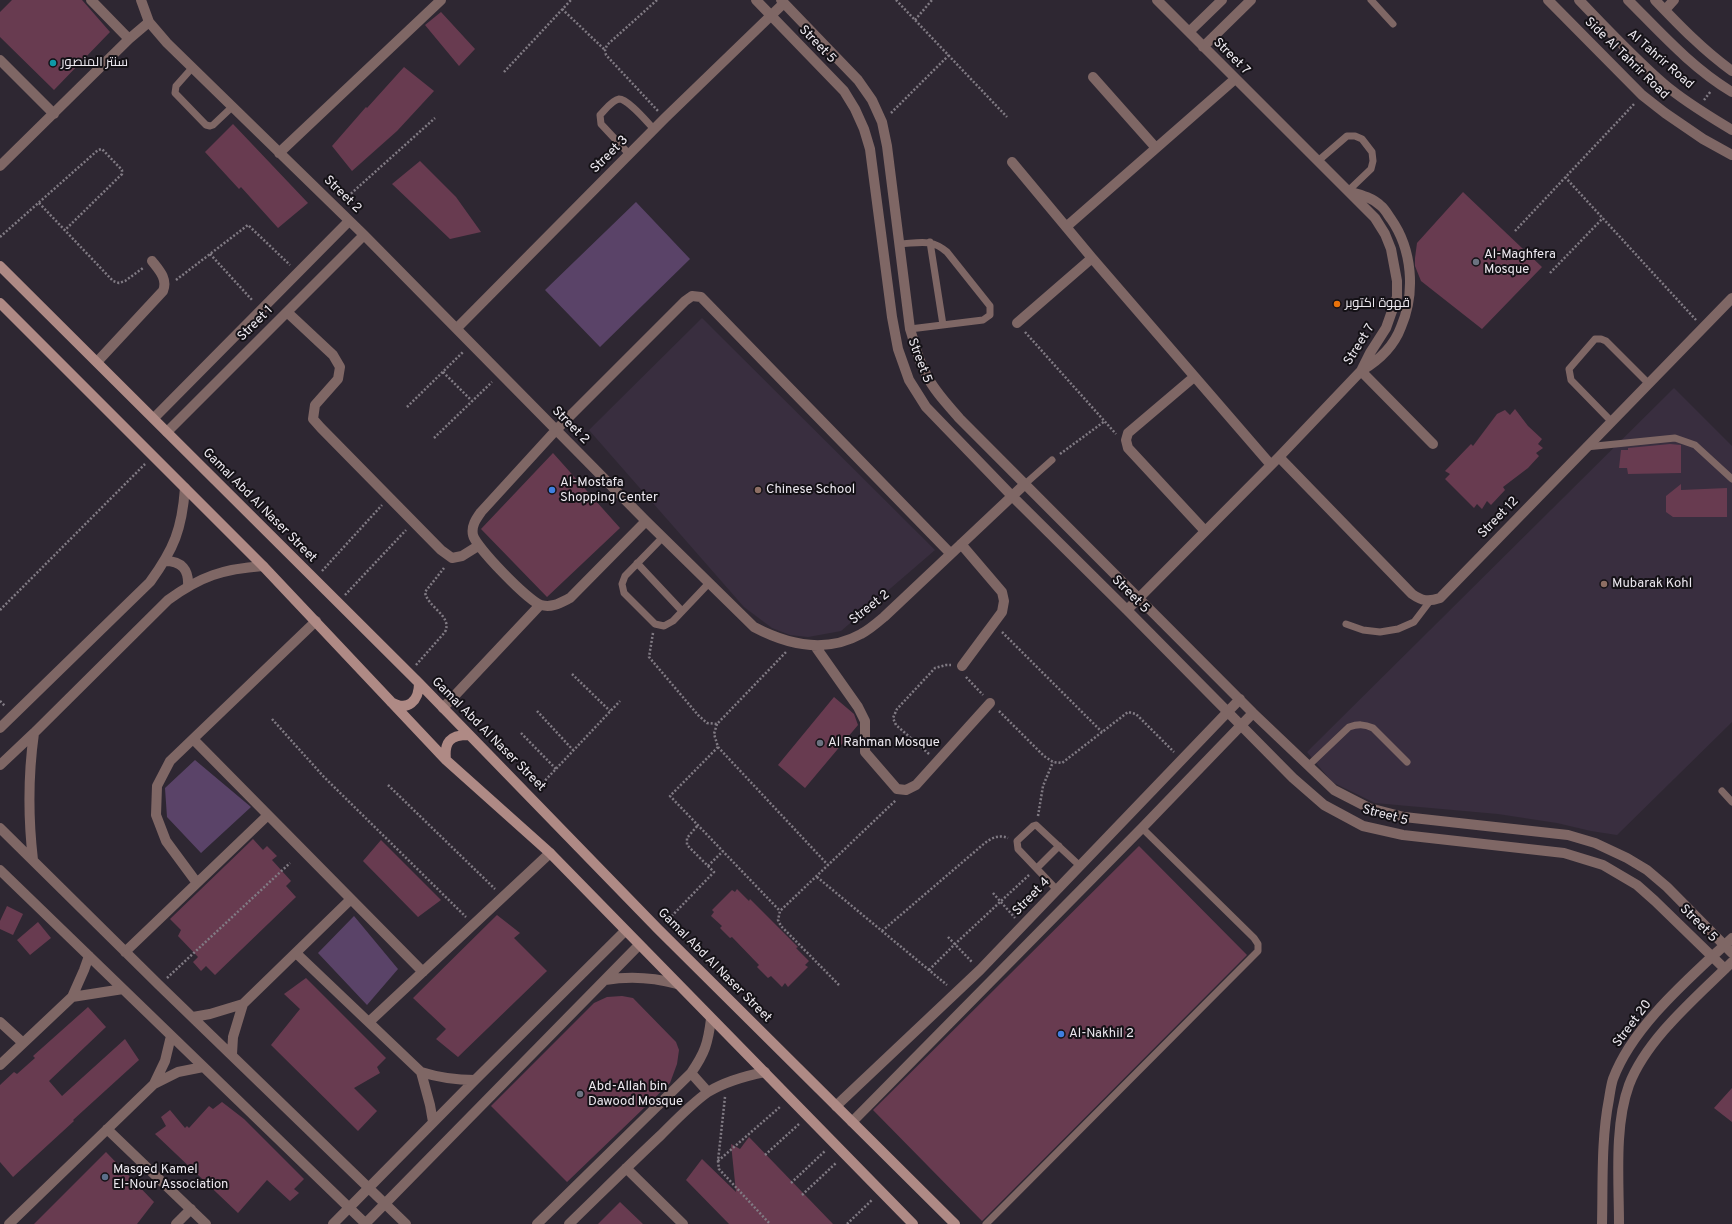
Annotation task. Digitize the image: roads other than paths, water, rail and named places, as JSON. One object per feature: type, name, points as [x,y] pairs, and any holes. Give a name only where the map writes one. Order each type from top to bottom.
[{"type":"main road","name":"Gamal Abd Al Naser Street","points":[[0,266],[419,683],[658,929],[955,1224]]},
{"type":"main road","points":[[0,303],[263,566],[446,760],[550,853],[711,1019],[808,1115],[882,1192],[909,1223]]},
{"type":"main road","points":[[390,701],[398,706],[407,706],[415,701],[419,693],[419,683]]},
{"type":"main road","points":[[446,760],[445,750],[449,740],[458,735],[468,735]]},
{"type":"street","points":[[91,0],[129,39]]},
{"type":"street","name":"Street 2","points":[[140,0],[149,22],[192,68],[364,235],[646,521],[754,627],[773,637],[815,646],[837,644],[862,634],[884,617],[1025,484]]},
{"type":"street","points":[[279,153],[441,0]]},
{"type":"street","name":"Street 5","points":[[756,0],[844,90],[864,129],[870,149],[897,343],[909,380],[926,407],[1012,496],[1228,712],[1240,726],[1293,778],[1324,805],[1363,826],[1403,835],[1478,842],[1564,853],[1589,860],[1618,873],[1637,886],[1655,901],[1712,957],[1728,966]]},
{"type":"street","name":"Street 7","points":[[1127,610],[1279,457],[1361,371],[1367,357],[1386,328],[1390,319],[1396,297],[1397,281],[1391,249],[1385,234],[1375,218],[1157,0]]},
{"type":"street","points":[[1189,32],[1222,0]]},
{"type":"street","points":[[1203,47],[1251,0]]},
{"type":"street","name":"Side Al Tahrir Road","points":[[1548,0],[1642,95],[1703,139],[1732,155]]},
{"type":"street","name":"Al Tahrir Road","points":[[1579,0],[1628,51],[1664,84],[1696,108],[1732,130]]},
{"type":"street","name":"Al Tahrir Road","points":[[1628,0],[1687,60],[1732,92]]},
{"type":"street","points":[[1655,0],[1703,49],[1732,71]]},
{"type":"street","points":[[1665,10],[1674,0]]},
{"type":"street","name":"Street 5","points":[[782,1],[858,80],[872,100],[882,122],[887,146],[910,330],[926,374],[940,396],[1025,484],[1253,713],[1334,790],[1369,808],[1404,817],[1568,835],[1595,843],[1627,858],[1647,870],[1667,888],[1732,953]]},
{"type":"street","name":"Street 3","points":[[457,328],[665,118],[771,15],[782,1]]},
{"type":"street","points":[[0,166],[129,39],[149,22]]},
{"type":"street","points":[[0,60],[54,114]]},
{"type":"street","points":[[1093,77],[1156,148]]},
{"type":"street","points":[[1066,227],[1235,79]]},
{"type":"street","points":[[1012,162],[1092,258],[1271,465]]},
{"type":"street","points":[[1348,191],[1368,197],[1382,207],[1402,236],[1406,248],[1408,266],[1409,296],[1402,326],[1387,351],[1377,361],[1361,371],[1433,444]]},
{"type":"street","name":"Street 1","points":[[154,418],[349,221]]},
{"type":"street","name":"Street 1","points":[[167,432],[364,235]]},
{"type":"street","points":[[1017,323],[1092,258]]},
{"type":"street","points":[[97,362],[163,290],[165,285],[164,278],[152,261]]},
{"type":"street","points":[[646,521],[570,598],[556,606],[540,605],[527,597],[478,546],[473,534],[474,522],[556,430],[685,301],[692,296],[701,297],[950,554]]},
{"type":"street","name":"Street 12","points":[[1430,601],[1440,598],[1732,298]]},
{"type":"street","points":[[287,312],[333,355],[340,367],[338,379],[315,404],[313,419],[441,550],[452,558],[462,556],[478,546]]},
{"type":"street","points":[[1194,377],[1128,433],[1126,440],[1128,448],[1205,532]]},
{"type":"street","points":[[1279,457],[1412,594],[1420,600],[1430,601]]},
{"type":"street","points":[[0,728],[150,582],[165,561],[178,532],[183,514],[185,488]]},
{"type":"street","points":[[961,544],[1002,592],[1004,601],[1002,612],[962,666]]},
{"type":"street","points":[[165,561],[174,561],[181,564],[186,570],[188,586]]},
{"type":"street","points":[[0,765],[34,734],[168,600],[188,586],[212,575],[237,568],[263,566]]},
{"type":"street","points":[[443,708],[540,605]]},
{"type":"street","points":[[197,883],[166,841],[156,815],[157,786],[170,761],[316,621]]},
{"type":"street","points":[[815,646],[858,707],[864,721],[865,752],[897,789],[906,790],[916,785],[990,703]]},
{"type":"street","name":"Street 4","points":[[836,1106],[980,970],[1240,699]]},
{"type":"street","points":[[852,1122],[1142,828],[1253,713]]},
{"type":"street","points":[[33,860],[29,829],[28,797],[34,734]]},
{"type":"street","points":[[193,739],[423,972]]},
{"type":"street","points":[[125,952],[268,815]]},
{"type":"street","points":[[0,828],[125,952],[193,1016],[406,1224]]},
{"type":"street","points":[[369,1022],[550,853]]},
{"type":"street","points":[[0,870],[366,1224],[639,945]]},
{"type":"street","points":[[0,879],[11,880]]},
{"type":"street","points":[[193,1016],[210,1014],[243,1004],[351,899]]},
{"type":"street","points":[[333,1224],[625,931]]},
{"type":"street","name":"Street 20","points":[[1602,1224],[1603,1143],[1606,1111],[1613,1079],[1628,1050],[1646,1024],[1732,938]]},
{"type":"street","points":[[296,952],[421,1072],[433,1122]]},
{"type":"street","points":[[0,1065],[72,997],[89,956]]},
{"type":"street","points":[[1618,1224],[1620,1144],[1623,1114],[1629,1085],[1642,1059],[1660,1036],[1681,1012],[1728,966]]},
{"type":"street","points":[[605,980],[640,977],[659,979],[677,984]]},
{"type":"street","points":[[72,997],[123,989]]},
{"type":"street","points":[[232,1054],[233,1037],[243,1004]]},
{"type":"street","points":[[537,1224],[691,1073],[702,1057],[709,1038],[711,1019]]},
{"type":"street","points":[[0,1022],[23,1043]]},
{"type":"street","points":[[154,1084],[165,1061],[171,1036]]},
{"type":"street","points":[[9,1224],[154,1084],[178,1072],[203,1067]]},
{"type":"street","points":[[421,1072],[451,1079],[475,1080]]},
{"type":"street","points":[[569,1224],[693,1104],[708,1092],[726,1082],[765,1072]]},
{"type":"street","points":[[691,1073],[708,1092]]},
{"type":"street","points":[[107,1129],[206,1224]]},
{"type":"street","points":[[626,1168],[683,1224]]},
{"type":"street","points":[[176,1224],[191,1209]]},
{"type":"lane","points":[[1371,0],[1393,24]]},
{"type":"lane","points":[[192,68],[176,86],[175,93],[206,125],[213,125],[232,107]]},
{"type":"lane","points":[[629,154],[601,124],[600,115],[613,102],[618,99],[626,101],[654,129]]},
{"type":"lane","points":[[1318,161],[1347,136],[1355,136],[1362,139],[1372,152],[1374,161],[1371,169],[1348,191]]},
{"type":"lane","points":[[930,242],[943,325]]},
{"type":"lane","points":[[899,244],[930,242],[939,246],[947,252],[990,306],[990,315],[983,320],[910,330]]},
{"type":"lane","points":[[1611,421],[1571,380],[1569,375],[1569,369],[1595,339],[1601,338],[1606,341],[1648,383]]},
{"type":"lane","points":[[1586,447],[1675,438],[1695,445],[1732,479]]},
{"type":"lane","points":[[1025,484],[1052,460]]},
{"type":"lane","points":[[663,537],[625,576],[622,584],[624,593],[655,624],[664,626],[673,621],[709,583]]},
{"type":"lane","points":[[638,563],[682,611]]},
{"type":"lane","points":[[1346,624],[1363,630],[1374,631],[1398,629],[1414,622],[1430,601]]},
{"type":"lane","points":[[1308,766],[1350,727],[1357,724],[1366,725],[1373,728],[1407,762]]},
{"type":"lane","points":[[1722,792],[1732,802]]},
{"type":"lane","points":[[1057,890],[1018,849],[1017,841],[1036,825],[1080,866]]},
{"type":"lane","points":[[986,1224],[1258,951],[1258,944],[1254,938],[1142,828]]},
{"type":"lane","points":[[1037,868],[1059,846]]},
{"type":"place","name":"سنتر المنصور","points":[[53,63]]},
{"type":"place","name":"Al-Maghfera Mosque","points":[[1476,262]]},
{"type":"place","name":"قهوة اكتوبر","points":[[1337,304]]},
{"type":"place","name":"Al-Mostafa Shopping Center","points":[[552,490]]},
{"type":"place","name":"Chinese School","points":[[758,490]]},
{"type":"place","name":"Mubarak Kohl","points":[[1604,584]]},
{"type":"place","name":"Al Rahman Mosque","points":[[820,743]]},
{"type":"place","name":"Al-Nakhil 2","points":[[1061,1034]]},
{"type":"place","name":"Abd-Allah bin Dawood Mosque","points":[[580,1094]]},
{"type":"place","name":"Masged Kamel El-Nour Association","points":[[105,1177]]}]
